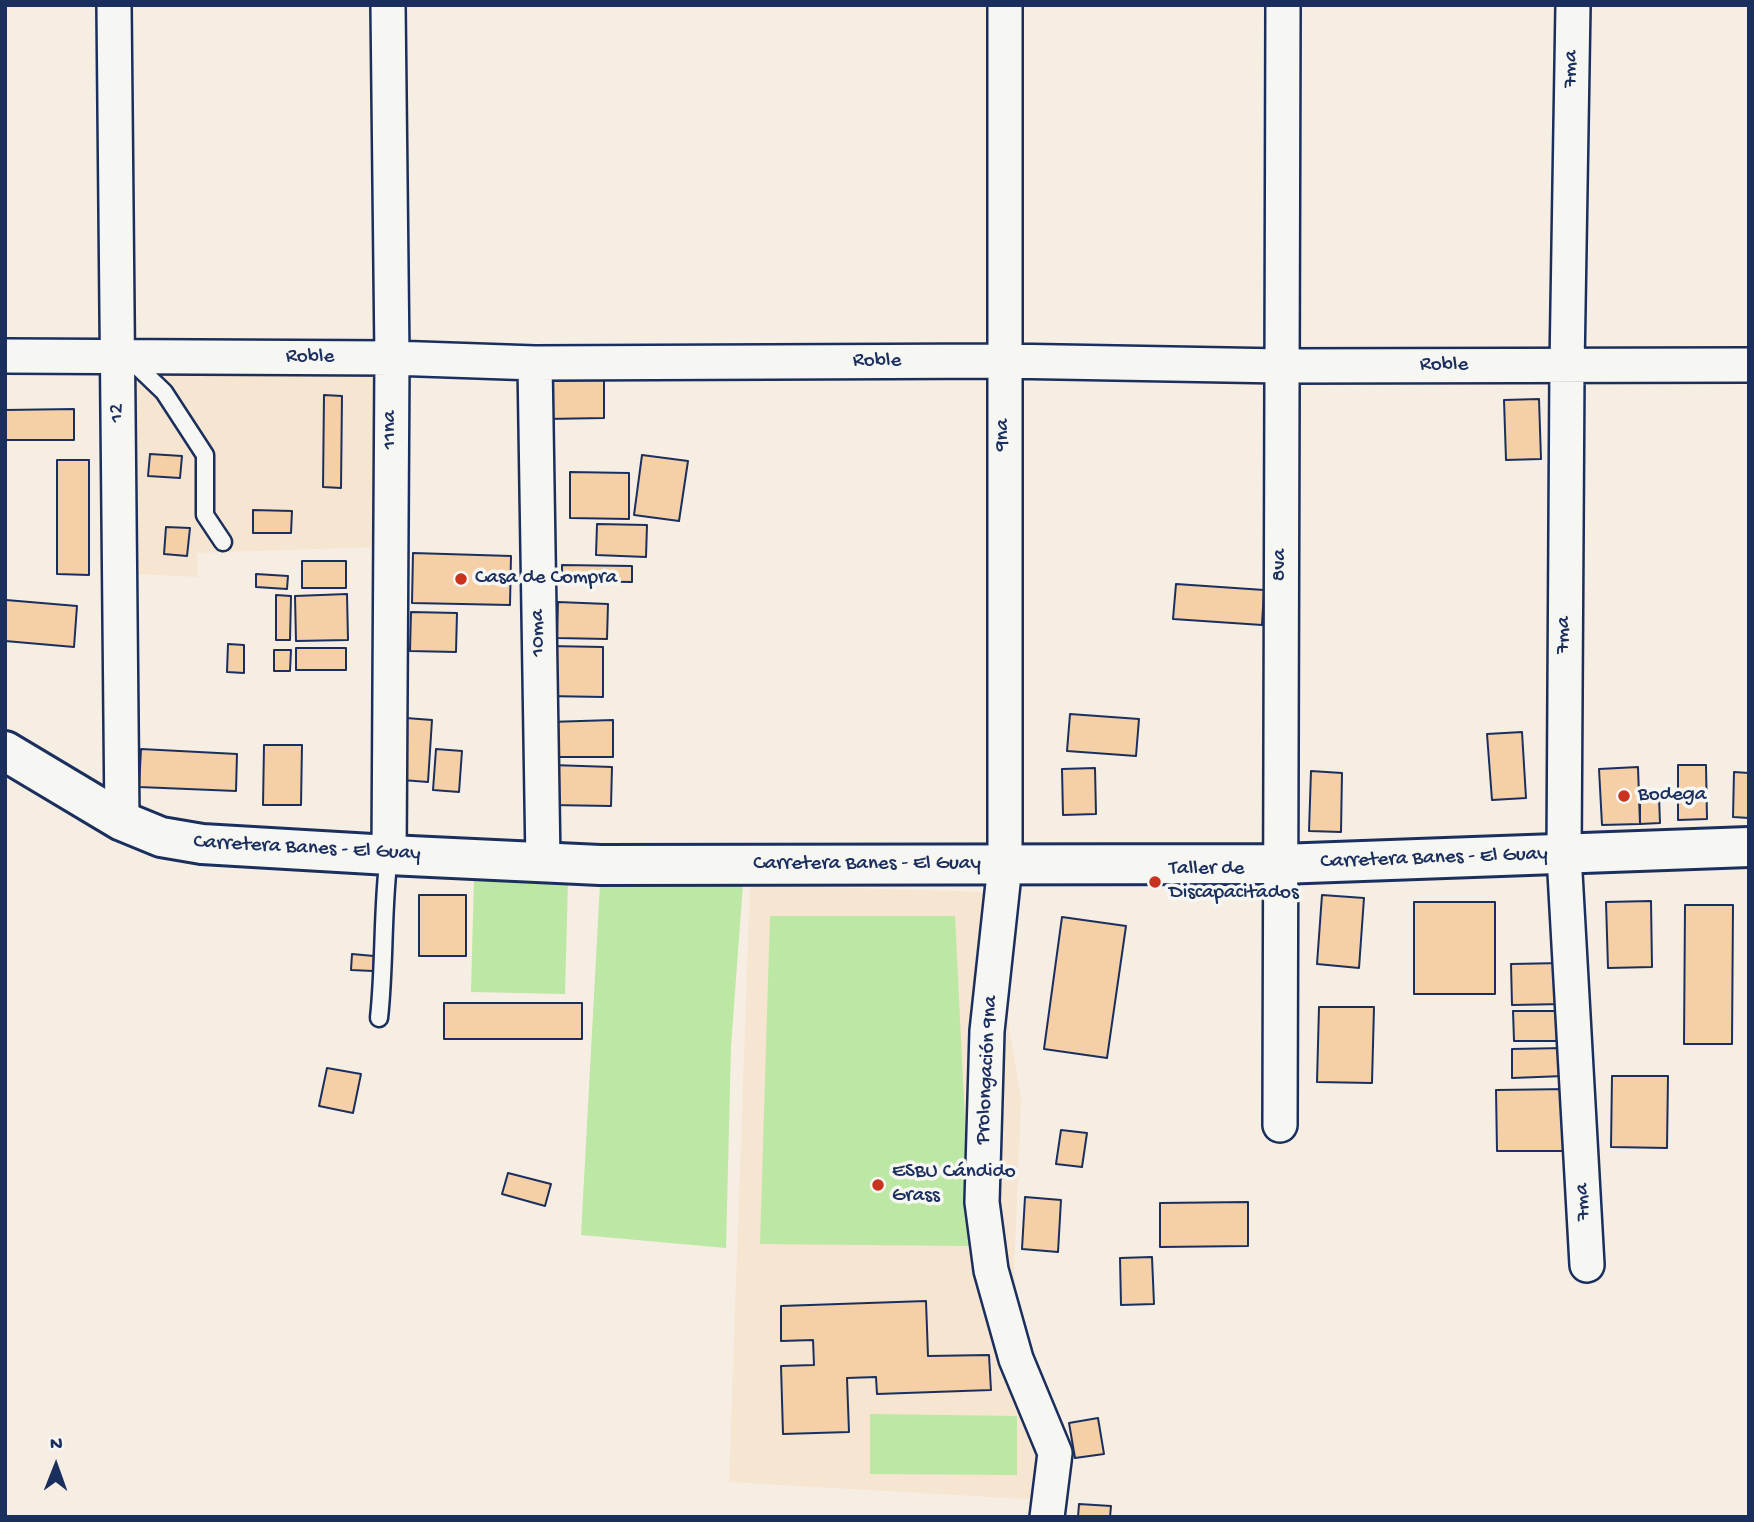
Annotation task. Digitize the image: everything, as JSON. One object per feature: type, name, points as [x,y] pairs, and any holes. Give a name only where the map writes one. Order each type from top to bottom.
[{"type":"main road","name":"Carretera Banes - El Guay","points":[[5,751],[122,821],[161,837],[180,842],[389,855],[600,865],[1280,864],[1749,847]]},
{"type":"street","name":"12","points":[[114,5],[122,821]]},
{"type":"street","name":"11na","points":[[388,5],[392,358],[389,855]]},
{"type":"street","name":"9na","points":[[1005,5],[1005,865]]},
{"type":"street","name":"8va","points":[[1280,1125],[1283,5]]},
{"type":"street","name":"7ma","points":[[1573,5],[1567,367],[1564,855],[1587,1265]]},
{"type":"street","name":"Roble","points":[[5,356],[392,358],[535,363],[1004,361],[1282,366],[1749,365]]},
{"type":"street","name":"10ma","points":[[535,363],[543,862]]},
{"type":"street","name":"Prolongación 9na","points":[[1005,865],[987,1031],[982,1202],[991,1270],[1016,1359],[1055,1453],[1047,1517]]},
{"type":"lane","points":[[117,356],[138,367],[164,392],[205,455],[205,515],[223,542]]},
{"type":"lane","points":[[379,1018],[383,900],[389,855]]},
{"type":"shaded area","points":[[133,370],[378,372],[378,547],[197,553],[198,577],[135,574]]},
{"type":"shaded area","name":"ESBU Cándido Grass","points":[[750,885],[986,892],[1021,1099],[1014,1272],[1043,1500],[729,1482]]},
{"type":"green space","points":[[474,878],[568,881],[565,994],[471,992]]},
{"type":"green space","points":[[600,884],[743,884],[731,1046],[726,1248],[581,1235]]},
{"type":"green space","points":[[770,916],[955,916],[971,1246],[760,1244]]},
{"type":"green space","points":[[870,1414],[1017,1416],[1017,1475],[870,1474]]},
{"type":"building","points":[[604,380],[604,418],[546,419],[546,381]]},
{"type":"building","points":[[324,395],[342,396],[341,488],[323,487]]},
{"type":"building","points":[[1539,399],[1541,459],[1506,460],[1504,400]]},
{"type":"building","points":[[74,409],[74,440],[5,440],[5,410]]},
{"type":"building","points":[[150,454],[182,456],[180,478],[148,476]]},
{"type":"building","points":[[642,455],[688,461],[679,521],[634,515]]},
{"type":"building","points":[[57,460],[89,460],[89,575],[57,574]]},
{"type":"building","points":[[570,472],[629,473],[629,519],[570,518]]},
{"type":"building","points":[[253,510],[292,511],[291,533],[253,533]]},
{"type":"building","points":[[597,524],[647,525],[646,557],[596,555]]},
{"type":"building","points":[[166,527],[190,528],[187,556],[164,554]]},
{"type":"building","name":"Casa de Compra","points":[[413,553],[511,556],[510,605],[412,603]]},
{"type":"building","points":[[302,561],[346,561],[346,588],[302,588]]},
{"type":"building","points":[[562,565],[632,566],[632,582],[562,581]]},
{"type":"building","points":[[256,574],[288,576],[287,589],[256,587]]},
{"type":"building","points":[[1176,584],[1264,590],[1262,625],[1173,619]]},
{"type":"building","points":[[347,594],[348,640],[296,641],[295,596]]},
{"type":"building","points":[[276,595],[291,596],[290,640],[276,640]]},
{"type":"building","points":[[6,600],[77,606],[74,647],[5,641]]},
{"type":"building","points":[[558,602],[608,604],[607,639],[557,638]]},
{"type":"building","points":[[411,612],[457,613],[456,652],[410,651]]},
{"type":"building","points":[[228,644],[244,645],[244,673],[227,672]]},
{"type":"building","points":[[548,646],[603,647],[603,697],[546,696]]},
{"type":"building","points":[[296,648],[346,648],[346,670],[296,670]]},
{"type":"building","points":[[274,650],[291,650],[290,671],[274,671]]},
{"type":"building","points":[[1070,714],[1139,719],[1136,756],[1067,751]]},
{"type":"building","points":[[406,718],[432,720],[428,782],[402,780]]},
{"type":"building","points":[[613,720],[613,757],[551,757],[549,722]]},
{"type":"building","points":[[1522,732],[1526,798],[1492,800],[1487,734]]},
{"type":"building","points":[[264,745],[302,745],[301,805],[263,805]]},
{"type":"building","points":[[141,749],[237,754],[236,791],[139,787]]},
{"type":"building","points":[[436,749],[462,751],[459,792],[433,790]]},
{"type":"building","points":[[552,765],[612,767],[611,806],[551,805]]},
{"type":"building","points":[[1678,765],[1706,765],[1707,819],[1678,820]]},
{"type":"building","points":[[1638,767],[1640,824],[1602,825],[1599,769]]},
{"type":"building","points":[[1095,768],[1096,814],[1063,815],[1062,769]]},
{"type":"building","points":[[1311,771],[1342,773],[1341,832],[1309,831]]},
{"type":"building","points":[[1734,772],[1749,773],[1749,818],[1733,817]]},
{"type":"building","points":[[1659,797],[1660,823],[1640,824],[1640,798]]},
{"type":"building","points":[[419,895],[466,895],[466,956],[419,956]]},
{"type":"building","points":[[1322,895],[1364,898],[1359,968],[1317,964]]},
{"type":"building","points":[[1651,901],[1652,967],[1608,968],[1606,902]]},
{"type":"building","points":[[1414,902],[1495,902],[1495,994],[1414,994]]},
{"type":"building","points":[[1685,905],[1733,905],[1732,1044],[1684,1044]]},
{"type":"building","points":[[1062,917],[1126,926],[1107,1058],[1044,1049]]},
{"type":"building","points":[[352,954],[374,956],[373,971],[351,970]]},
{"type":"building","points":[[1563,963],[1564,1004],[1512,1005],[1511,964]]},
{"type":"building","points":[[444,1003],[582,1003],[582,1039],[444,1039]]},
{"type":"building","points":[[1319,1007],[1374,1007],[1372,1083],[1317,1082]]},
{"type":"building","points":[[1513,1011],[1563,1011],[1563,1041],[1514,1041]]},
{"type":"building","points":[[1564,1048],[1564,1076],[1512,1078],[1512,1049]]},
{"type":"building","points":[[327,1068],[361,1074],[353,1113],[319,1106]]},
{"type":"building","points":[[1612,1076],[1668,1076],[1667,1148],[1611,1147]]},
{"type":"building","points":[[1569,1089],[1570,1151],[1497,1151],[1496,1090]]},
{"type":"building","points":[[1061,1130],[1087,1133],[1082,1167],[1056,1164]]},
{"type":"building","points":[[508,1173],[551,1184],[545,1206],[502,1194]]},
{"type":"building","points":[[1025,1197],[1061,1200],[1058,1252],[1022,1249]]},
{"type":"building","points":[[1248,1202],[1248,1246],[1160,1247],[1160,1203]]},
{"type":"building","points":[[1152,1257],[1154,1304],[1121,1305],[1120,1258]]},
{"type":"building","points":[[926,1301],[928,1356],[989,1355],[991,1390],[877,1394],[876,1377],[847,1378],[849,1432],[783,1434],[781,1366],[814,1365],[813,1340],[781,1341],[781,1306]]},
{"type":"building","points":[[1098,1418],[1104,1454],[1075,1458],[1069,1423]]},
{"type":"building","points":[[1079,1504],[1111,1506],[1110,1517],[1078,1517]]},
{"type":"place","name":"Casa de Compra","points":[[461,579]]},
{"type":"place","name":"Bodega","points":[[1624,796]]},
{"type":"place","name":"Taller de Discapacitados","points":[[1155,882]]},
{"type":"place","name":"ESBU Cándido Grass","points":[[878,1185]]}]
